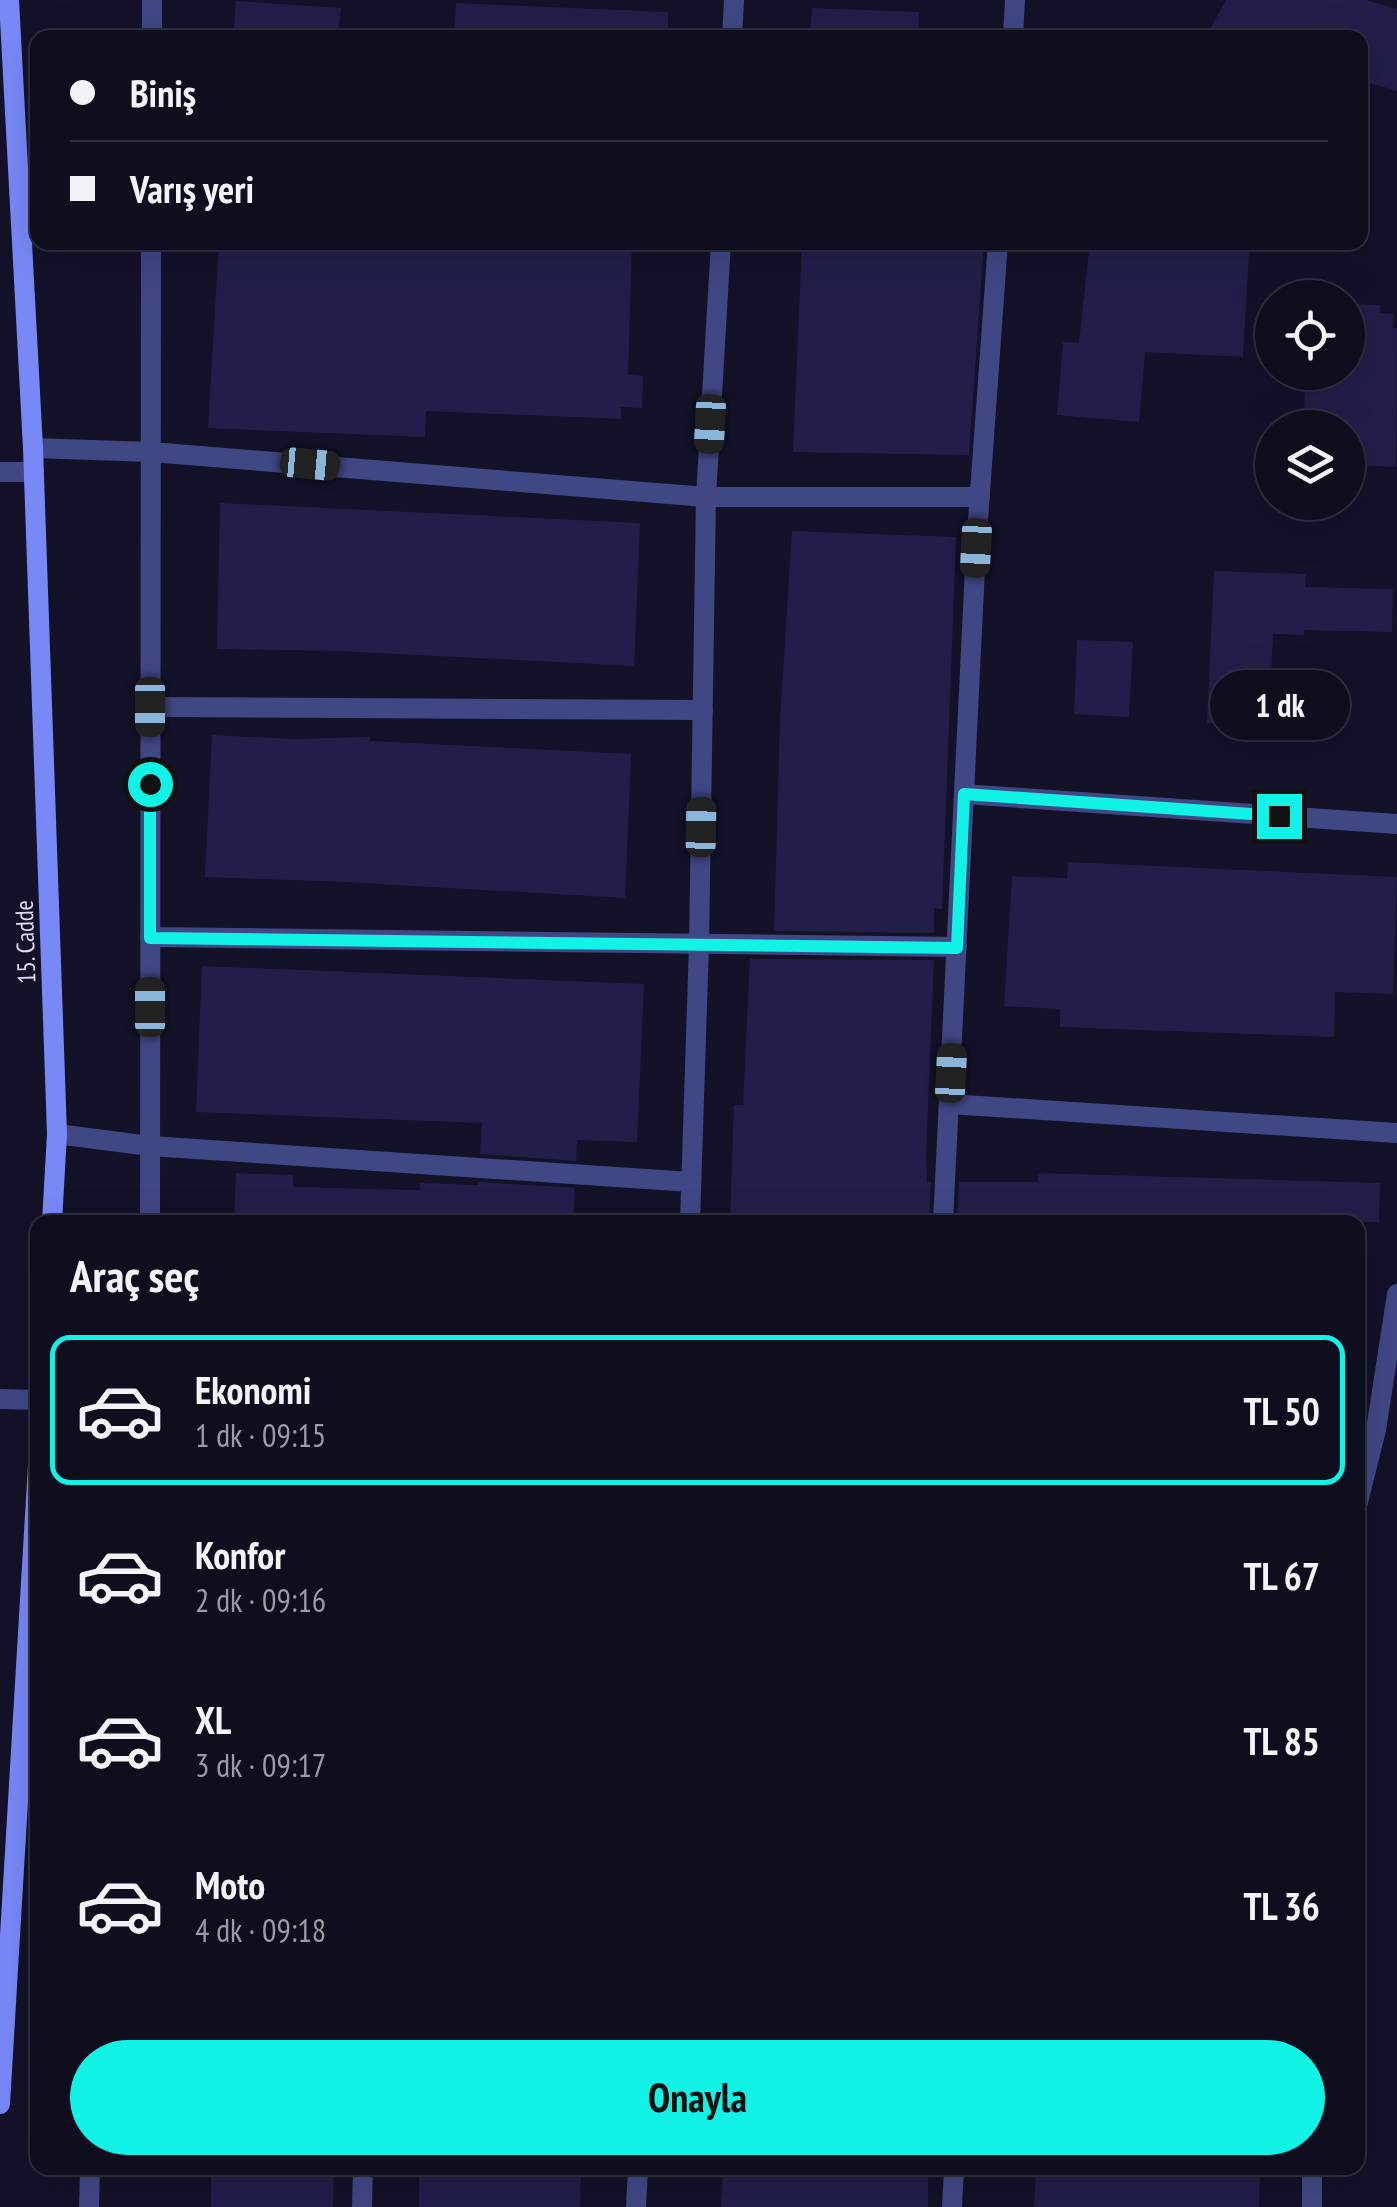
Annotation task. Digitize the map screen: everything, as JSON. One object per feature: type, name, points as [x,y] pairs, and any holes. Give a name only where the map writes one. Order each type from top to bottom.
[{"type":"main road","name":"15. Cadde","points":[[10,0],[34,472],[57,1134],[52,1215]]},
{"type":"main road","points":[[0,2104],[4,1964],[30,1582]]},
{"type":"street","points":[[152,0],[152,30]]},
{"type":"street","points":[[732,30],[734,0]]},
{"type":"street","points":[[1013,30],[1015,0]]},
{"type":"street","points":[[150,1215],[151,250]]},
{"type":"street","points":[[690,1215],[700,944],[706,496],[720,250]]},
{"type":"street","points":[[943,1215],[980,496],[997,250]]},
{"type":"street","points":[[32,448],[151,452],[706,496],[980,496]]},
{"type":"street","points":[[0,472],[34,472]]},
{"type":"street","points":[[150,707],[703,710]]},
{"type":"street","points":[[964,794],[1397,824]]},
{"type":"street","points":[[150,938],[957,948]]},
{"type":"street","points":[[949,1104],[1397,1134]]},
{"type":"street","points":[[57,1134],[150,1146],[691,1182]]},
{"type":"street","points":[[1365,1438],[1397,1294]]},
{"type":"street","points":[[0,1399],[30,1400]]},
{"type":"street","points":[[88,2207],[90,2175]]},
{"type":"street","points":[[362,2207],[363,2175]]},
{"type":"street","points":[[636,2207],[638,2175]]},
{"type":"street","points":[[952,2207],[954,2175]]},
{"type":"street","points":[[1312,2175],[1312,2207]]},
{"type":"building","points":[[1226,0],[1366,0],[1397,9],[1397,91],[1368,82],[1368,30],[1209,30]]},
{"type":"building","points":[[236,1],[341,8],[339,30],[234,30]]},
{"type":"building","points":[[456,3],[668,12],[668,30],[454,30]]},
{"type":"building","points":[[812,8],[919,12],[918,30],[811,30]]},
{"type":"building","points":[[219,250],[632,250],[628,375],[643,376],[642,408],[621,407],[621,419],[426,411],[425,437],[208,428]]},
{"type":"building","points":[[802,250],[983,250],[969,455],[793,452]]},
{"type":"building","points":[[1089,250],[1249,252],[1243,357],[1145,352],[1139,422],[1057,415],[1063,342],[1079,343]]},
{"type":"building","points":[[1365,305],[1380,305],[1380,313],[1394,314],[1396,467],[1365,466],[1365,410],[1304,410],[1305,390],[1365,390]]},
{"type":"building","points":[[220,503],[640,523],[634,666],[217,649]]},
{"type":"building","points":[[792,531],[956,537],[942,909],[934,908],[934,933],[774,931],[780,720]]},
{"type":"building","points":[[1214,571],[1306,574],[1305,587],[1393,589],[1392,632],[1304,630],[1304,635],[1273,634],[1269,725],[1207,723]]},
{"type":"building","points":[[1077,640],[1133,642],[1129,717],[1074,714]]},
{"type":"building","points":[[212,735],[370,737],[370,741],[631,754],[625,898],[205,877]]},
{"type":"building","points":[[1068,862],[1397,877],[1393,994],[1335,992],[1334,1037],[1060,1027],[1060,1009],[1004,1006],[1012,876],[1067,878]]},
{"type":"building","points":[[750,959],[934,960],[926,1155],[927,1182],[931,1182],[929,1215],[730,1215],[734,1105],[743,1105]]},
{"type":"building","points":[[202,966],[644,984],[637,1142],[577,1140],[576,1161],[480,1154],[482,1123],[196,1112]]},
{"type":"building","points":[[236,1173],[293,1175],[293,1187],[420,1190],[420,1183],[478,1182],[575,1188],[573,1215],[234,1215]]},
{"type":"building","points":[[1038,1173],[1380,1183],[1379,1222],[1365,1222],[1365,1215],[957,1215],[959,1182],[1038,1182]]},
{"type":"building","points":[[211,2175],[334,2175],[333,2207],[211,2207]]},
{"type":"building","points":[[419,2175],[581,2175],[580,2207],[419,2207]]},
{"type":"building","points":[[723,2175],[928,2175],[928,2207],[721,2207]]},
{"type":"building","points":[[1036,2175],[1260,2175],[1259,2207],[1034,2207]]},
{"type":"route","points":[[150,784],[150,938],[957,948],[964,794],[1279,816]]}]
